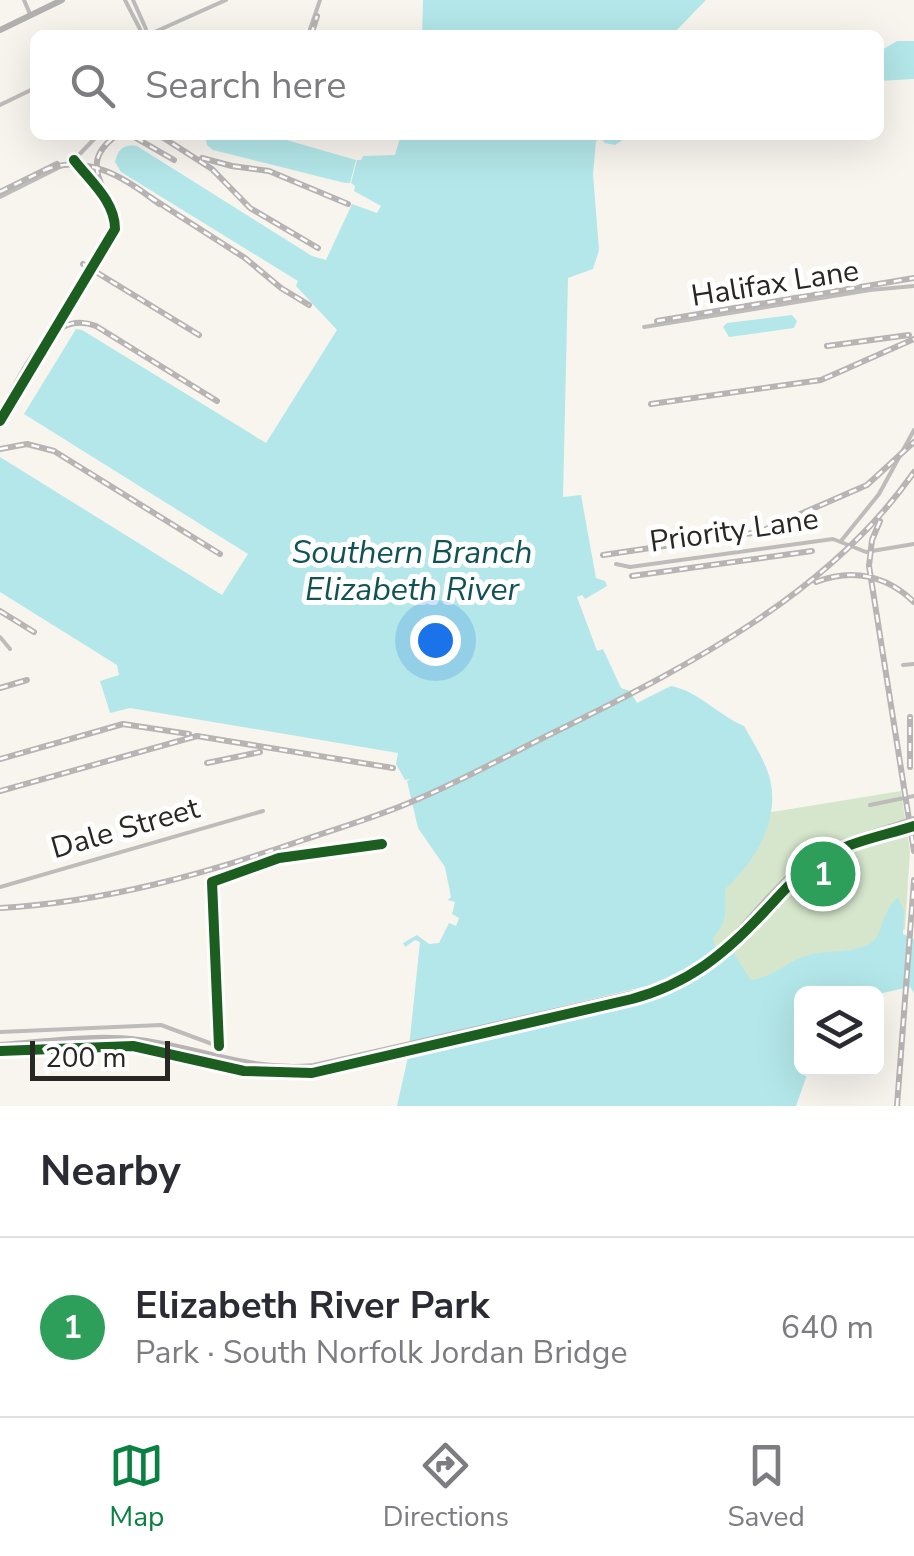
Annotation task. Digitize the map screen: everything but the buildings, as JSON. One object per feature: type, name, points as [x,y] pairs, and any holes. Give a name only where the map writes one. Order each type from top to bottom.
[{"type":"main road","points":[[0,30],[62,0]]},
{"type":"main road","points":[[0,1046],[136,1040],[240,1065],[314,1068],[643,992],[680,977],[713,956],[789,878],[821,853],[853,838],[914,820]]},
{"type":"street","points":[[24,0],[30,16]]},
{"type":"street","points":[[125,0],[143,30]]},
{"type":"street","points":[[133,0],[146,30]]},
{"type":"street","points":[[157,30],[226,0]]},
{"type":"street","points":[[310,30],[320,0]]},
{"type":"street","points":[[0,105],[30,90]]},
{"type":"street","points":[[0,198],[74,160],[93,140]]},
{"type":"street","points":[[0,422],[115,228],[108,202],[74,160]]},
{"type":"street","name":"Halifax Lane","points":[[644,328],[914,286]]},
{"type":"street","points":[[842,541],[879,494],[914,430]]},
{"type":"street","name":"Priority Lane","points":[[616,564],[630,567],[829,539],[866,552],[914,544]]},
{"type":"street","points":[[0,637],[10,649]]},
{"type":"street","points":[[903,665],[914,664]]},
{"type":"street","points":[[870,806],[914,796]]},
{"type":"street","name":"Dale Street","points":[[0,887],[262,811]]},
{"type":"street","points":[[0,1032],[161,1025],[221,1046],[212,882],[279,858],[382,844]]},
{"type":"green space","points":[[901,791],[910,851],[905,929],[830,962],[749,981],[713,946],[711,938],[723,889],[766,813]]},
{"type":"water","points":[[423,0],[706,0],[677,30],[422,30]]},
{"type":"water","points":[[897,41],[914,41],[914,79],[884,81],[884,49]]},
{"type":"water","points":[[206,140],[286,140],[356,160],[350,183],[345,183],[213,150]]},
{"type":"water","name":"Southern Branch Elizabeth River","points":[[400,140],[598,140],[593,174],[599,250],[593,269],[568,278],[563,497],[581,495],[596,578],[607,586],[585,599],[582,595],[577,597],[597,651],[603,649],[621,688],[630,691],[637,703],[671,686],[744,726],[766,766],[772,792],[770,820],[752,858],[725,889],[725,915],[713,938],[715,946],[730,948],[751,980],[809,955],[856,949],[871,943],[898,897],[904,912],[903,934],[914,939],[914,993],[910,987],[884,993],[884,986],[794,986],[794,1076],[807,1076],[796,1106],[397,1106],[408,1057],[420,942],[415,940],[405,947],[403,943],[417,935],[429,944],[439,943],[449,923],[456,926],[459,918],[452,914],[455,902],[448,900],[451,897],[445,867],[418,828],[407,781],[410,779],[405,780],[396,764],[398,753],[130,708],[110,713],[100,681],[119,675],[117,665],[0,592],[0,457],[222,595],[248,554],[24,414],[76,329],[266,443],[337,330],[296,286],[298,281],[121,172],[115,162],[120,151],[137,146],[312,256],[326,260],[352,204],[377,213],[381,206],[354,191],[351,183],[357,160],[363,156],[395,155]]},
{"type":"water","name":"Southern Branch Elizabeth River","points":[[602,140],[622,140],[615,145],[605,143]]},
{"type":"water","points":[[792,315],[797,321],[794,328],[729,337],[723,327],[727,323]]},
{"type":"pier","points":[[634,692],[624,700],[411,801]]},
{"type":"pier","points":[[721,945],[735,946],[728,953],[696,975],[654,995],[403,1056],[404,1044],[651,985],[691,966]]},
{"type":"railway","points":[[313,30],[317,16]]},
{"type":"railway","points":[[50,332],[109,231],[110,209],[97,167],[98,157],[111,140]]},
{"type":"railway","points":[[139,140],[174,160]]},
{"type":"railway","points":[[167,140],[212,169],[250,208],[318,248]]},
{"type":"railway","points":[[202,158],[269,171],[348,204]]},
{"type":"railway","points":[[0,192],[57,164]]},
{"type":"railway","points":[[45,170],[76,164],[91,166],[120,177],[159,204]]},
{"type":"railway","points":[[150,197],[309,305]]},
{"type":"railway","points":[[83,264],[199,335]]},
{"type":"railway","points":[[657,321],[914,278]]},
{"type":"railway","points":[[0,413],[26,366],[49,336],[79,323],[96,326],[217,401]]},
{"type":"railway","points":[[827,346],[909,335]]},
{"type":"railway","points":[[651,404],[821,380],[914,339]]},
{"type":"railway","points":[[603,555],[759,532],[867,485],[914,442]]},
{"type":"railway","points":[[0,449],[27,444],[54,451],[220,554]]},
{"type":"railway","points":[[0,908],[78,900],[192,875],[371,817],[449,785],[659,679],[754,622],[842,554],[914,472]]},
{"type":"railway","points":[[880,521],[872,540],[869,566],[914,851]]},
{"type":"railway","points":[[632,576],[812,551]]},
{"type":"railway","points":[[816,582],[843,575],[868,577],[892,586],[914,602]]},
{"type":"railway","points":[[0,611],[34,632]]},
{"type":"railway","points":[[0,688],[27,680]]},
{"type":"railway","points":[[910,717],[910,767]]},
{"type":"railway","points":[[0,759],[123,724],[189,734]]},
{"type":"railway","points":[[0,791],[197,736],[393,768]]},
{"type":"railway","points":[[207,763],[260,752]]},
{"type":"railway","points":[[897,1106],[914,880]]},
{"type":"cycle path","points":[[0,421],[115,229],[106,200],[74,160]]},
{"type":"cycle path","points":[[0,1051],[133,1046],[244,1071],[312,1073],[632,999],[671,985],[704,966],[735,941],[800,875],[826,857],[850,845],[914,826]]},
{"type":"cycle path","points":[[219,1046],[212,882],[279,858],[382,844]]},
{"type":"place","name":"Elizabeth River Park","points":[[823,874]]}]
